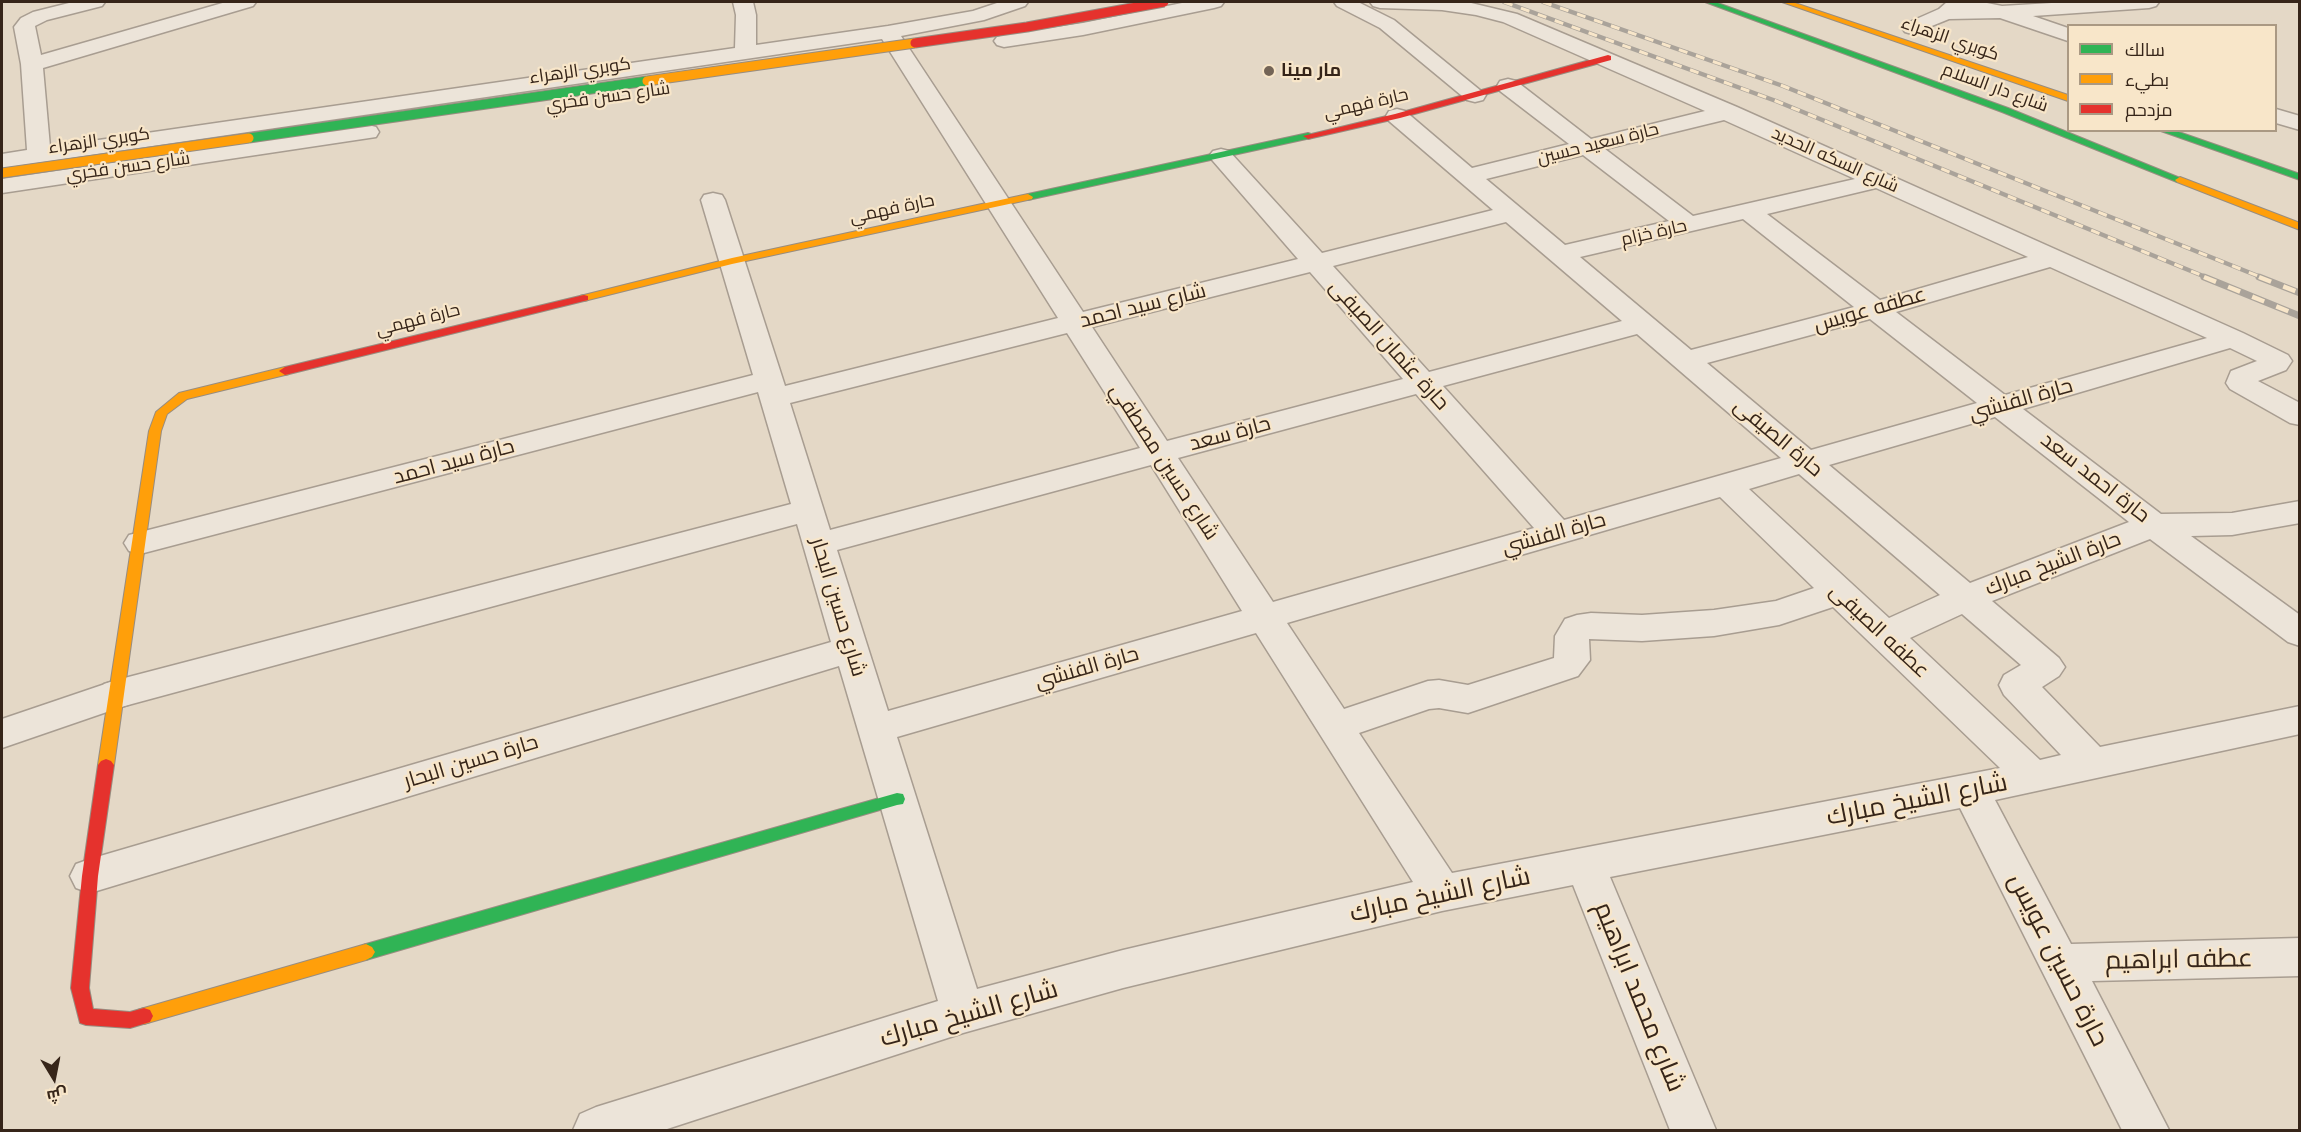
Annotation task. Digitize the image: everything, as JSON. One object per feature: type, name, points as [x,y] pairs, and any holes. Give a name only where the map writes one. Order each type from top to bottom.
[{"type":"main road","name":"كوبري الزهراء","points":[[2,173],[1027,27],[1164,2]]},
{"type":"main road","name":"شارع دار السلام","points":[[1709,2],[2005,110],[2300,227]]},
{"type":"main road","name":"كوبري الزهراء","points":[[1730,2],[2013,98]]},
{"type":"main road","name":"كوبري الزهراء","points":[[1786,2],[2067,98]]},
{"type":"main road","name":"شارع دار السلام","points":[[1907,26],[1934,35]]},
{"type":"main road","name":"حارة فهمي","points":[[140,543],[154,431],[162,412],[183,396],[732,261],[1396,116],[1608,58]]},
{"type":"main road","points":[[2168,132],[2300,177]]},
{"type":"main road","points":[[140,543],[90,876],[80,988],[86,1017],[130,1020],[897,799]]},
{"type":"street","points":[[39,155],[32,64],[24,27],[28,22],[95,2]]},
{"type":"street","points":[[32,64],[246,2]]},
{"type":"street","points":[[742,2],[746,15],[745,53]]},
{"type":"street","name":"شارع حسن فخري","points":[[2,186],[895,44],[1018,2]]},
{"type":"street","name":"شارع حسن فخري","points":[[2,161],[745,53],[1083,29],[1214,2]]},
{"type":"street","points":[[1344,2],[1387,24],[1475,95]]},
{"type":"street","name":"شارع السكه الحديد","points":[[1380,2],[1442,4],[1478,9],[1510,18],[1608,58],[1881,180],[2278,361],[2276,364],[2241,378],[2240,383],[2300,416]]},
{"type":"street","points":[[1907,26],[1952,7],[2002,12],[2149,2]]},
{"type":"street","points":[[2026,10],[2094,24]]},
{"type":"street","points":[[2002,12],[2067,35]]},
{"type":"street","name":"شارع حسين مصطفي","points":[[895,44],[1442,892]]},
{"type":"street","points":[[1508,86],[1689,225]]},
{"type":"street","name":"حارة سعيد حسين","points":[[1467,176],[1729,112]]},
{"type":"street","name":"حارة الصيفى","points":[[1396,116],[2047,668],[2017,685],[2093,764]]},
{"type":"street","points":[[2277,116],[2300,123]]},
{"type":"street","name":"حارة عثمان الصيفى","points":[[1221,156],[1557,533]]},
{"type":"street","name":"حارة خزام","points":[[1560,254],[1881,180]]},
{"type":"street","name":"شارع حسين البحار","points":[[713,200],[963,1013]]},
{"type":"street","name":"حارة احمد سعد","points":[[1749,212],[2154,525],[2300,633]]},
{"type":"street","name":"شارع سيد احمد","points":[[771,389],[1075,323],[1512,213]]},
{"type":"street","name":"عطفه عويس","points":[[1686,360],[1877,309],[2053,258]]},
{"type":"street","name":"حارة سعد","points":[[819,544],[1642,324]]},
{"type":"street","name":"حارة الفنشي","points":[[875,729],[2233,339]]},
{"type":"street","name":"حارة سيد احمد","points":[[140,543],[771,389]]},
{"type":"street","name":"عطفه الصيفى","points":[[1725,484],[2034,777]]},
{"type":"street","points":[[2,734],[117,694],[809,510]]},
{"type":"street","name":"حارة الشيخ مبارك","points":[[1884,635],[1966,598],[2154,525],[2232,524],[2300,512]]},
{"type":"street","points":[[1334,726],[1428,695],[1439,694],[1468,699],[1566,667],[1572,660],[1572,636],[1577,628],[1591,626],[1642,628],[1714,623],[1779,613],[1838,592]]},
{"type":"street","name":"حارة حسين البحار","points":[[90,876],[851,649]]},
{"type":"street","name":"شارع الشيخ مبارك","points":[[596,1131],[963,1013],[1124,969],[1442,892],[2297,724]]},
{"type":"street","name":"حارة حسين عويس","points":[[1970,790],[2146,1131]]},
{"type":"street","name":"شارع محمد ابراهيم","points":[[1585,864],[1693,1131]]},
{"type":"street","name":"عطفه ابراهيم","points":[[2059,963],[2300,957]]},
{"type":"railway","points":[[1504,2],[1776,101],[2208,278]]},
{"type":"railway","points":[[1543,2],[1783,86],[2263,278]]},
{"type":"railway","points":[[2204,277],[2300,316]]},
{"type":"railway","points":[[2259,277],[2300,293]]},
{"type":"traffic: fast","points":[[1709,2],[2005,110],[2180,180]]},
{"type":"traffic: fast","points":[[249,138],[647,81]]},
{"type":"traffic: fast","points":[[2168,132],[2300,177]]},
{"type":"traffic: fast","points":[[1028,197],[1308,136]]},
{"type":"traffic: fast","points":[[366,952],[897,799]]},
{"type":"traffic: slow","points":[[1786,2],[2067,98]]},
{"type":"traffic: slow","points":[[647,81],[915,43]]},
{"type":"traffic: slow","points":[[2,173],[249,138]]},
{"type":"traffic: slow","points":[[2180,180],[2300,227]]},
{"type":"traffic: slow","points":[[584,298],[732,261],[1028,197]]},
{"type":"traffic: slow","points":[[106,765],[155,431],[162,412],[183,396],[285,371]]},
{"type":"traffic: slow","points":[[144,1016],[366,952]]},
{"type":"traffic: jam","points":[[915,43],[1027,27],[1164,2]]},
{"type":"traffic: jam","points":[[1308,136],[1397,116],[1608,58]]},
{"type":"traffic: jam","points":[[285,371],[584,298]]},
{"type":"traffic: jam","points":[[106,765],[90,876],[80,988],[86,1017],[130,1020],[144,1016]]},
{"type":"place","name":"مار مينا","points":[[1269,71]]}]
